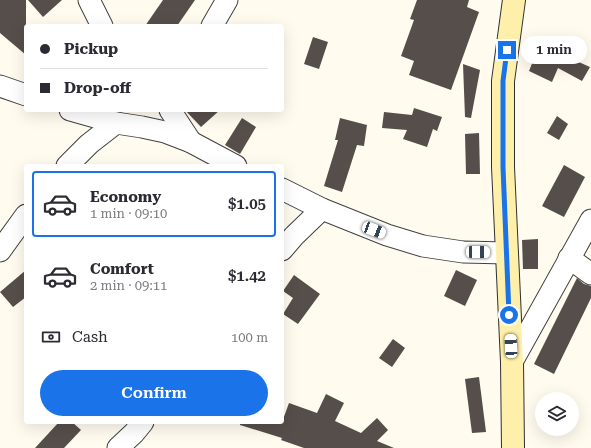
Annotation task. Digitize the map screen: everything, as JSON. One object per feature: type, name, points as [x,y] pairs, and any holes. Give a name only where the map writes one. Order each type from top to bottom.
[{"type":"street","points":[[89,0],[101,24]]},
{"type":"street","points":[[213,24],[227,0]]},
{"type":"street","points":[[513,448],[512,362],[503,167],[503,81],[514,0]]},
{"type":"street","points":[[0,86],[24,94]]},
{"type":"street","points":[[77,112],[116,123],[165,132],[191,142],[232,164]]},
{"type":"street","points":[[171,112],[191,142]]},
{"type":"street","points":[[69,164],[89,144],[116,123]]},
{"type":"street","points":[[284,190],[322,209],[387,235],[423,246],[463,252],[507,252]]},
{"type":"street","points":[[284,248],[322,209]]},
{"type":"street","points":[[0,251],[24,217]]},
{"type":"street","points":[[512,362],[591,220]]},
{"type":"street","points":[[569,258],[591,274]]},
{"type":"street","points":[[118,448],[141,424]]},
{"type":"building","points":[[0,0],[26,0],[24,53],[0,33]]},
{"type":"building","points":[[28,0],[62,0],[43,17]]},
{"type":"building","points":[[163,0],[195,0],[178,24],[146,24]]},
{"type":"building","points":[[417,0],[469,0],[467,7],[479,12],[451,90],[409,75],[414,61],[401,56],[414,20],[410,19]]},
{"type":"building","points":[[313,37],[328,42],[319,69],[304,64]]},
{"type":"building","points":[[529,40],[590,67],[582,81],[558,68],[552,82],[529,71],[535,56],[524,51]]},
{"type":"building","points":[[463,64],[480,70],[471,118],[465,117]]},
{"type":"building","points":[[414,108],[442,117],[437,131],[433,129],[427,147],[403,139],[407,130],[382,128],[384,112],[412,115]]},
{"type":"building","points":[[187,112],[218,112],[201,127]]},
{"type":"building","points":[[557,116],[568,124],[559,140],[547,133]]},
{"type":"building","points":[[242,118],[256,127],[240,154],[225,145]]},
{"type":"building","points":[[340,118],[367,125],[364,146],[357,145],[342,192],[324,186],[338,140],[335,140]]},
{"type":"building","points":[[479,133],[480,174],[466,174],[465,134]]},
{"type":"building","points":[[564,165],[585,177],[564,217],[542,206]]},
{"type":"building","points":[[538,239],[538,269],[523,269],[522,240]]},
{"type":"building","points":[[456,270],[477,280],[465,306],[444,296]]},
{"type":"building","points":[[24,272],[24,299],[13,307],[0,292]]},
{"type":"building","points":[[294,275],[320,294],[298,324],[284,315],[293,298],[284,292]]},
{"type":"building","points":[[577,278],[584,284],[591,286],[591,298],[554,374],[534,364]]},
{"type":"building","points":[[393,339],[405,348],[392,367],[379,358]]},
{"type":"building","points":[[479,377],[486,432],[472,433],[465,379]]},
{"type":"building","points":[[326,394],[344,403],[335,421],[361,433],[377,418],[388,430],[377,441],[394,448],[304,448],[281,440],[282,438],[240,425],[284,424],[284,417],[289,403],[317,413]]},
{"type":"building","points":[[57,424],[74,424],[81,430],[64,448],[35,448]]},
{"type":"route","points":[[507,50],[503,81],[503,167],[509,315]]}]
